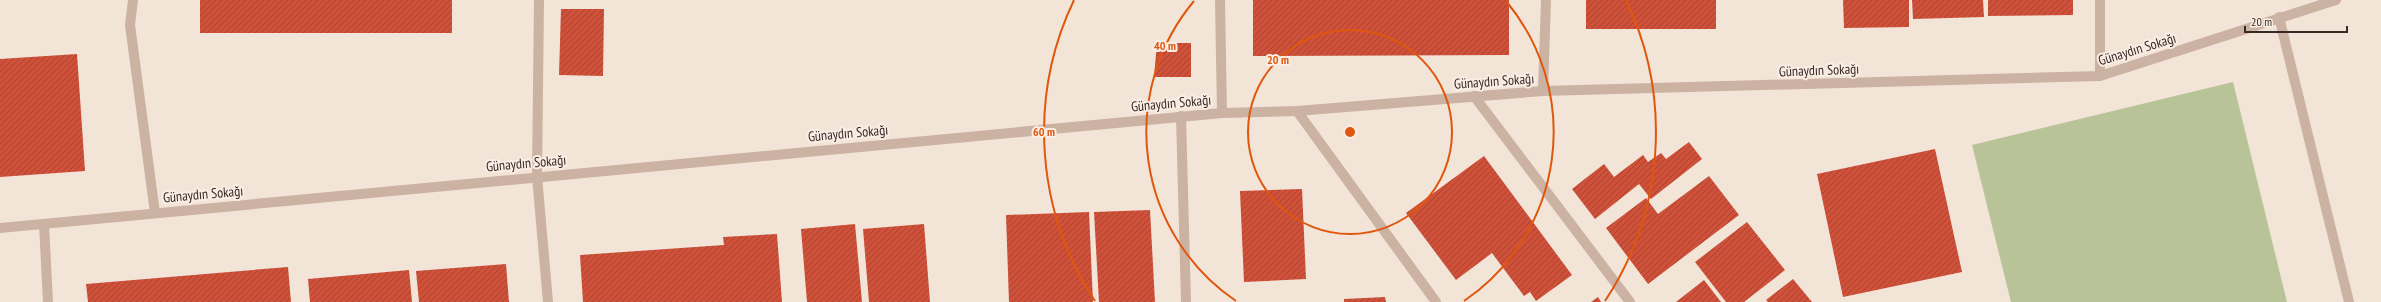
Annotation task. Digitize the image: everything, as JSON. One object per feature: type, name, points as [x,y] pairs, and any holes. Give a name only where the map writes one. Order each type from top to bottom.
[{"type":"street","points":[[133,0],[130,25],[155,213]]},
{"type":"street","points":[[539,0],[538,176],[548,302]]},
{"type":"street","points":[[1220,0],[1222,113]]},
{"type":"street","points":[[1543,91],[1546,0]]},
{"type":"street","points":[[2100,0],[2100,76]]},
{"type":"street","name":"Günaydın Sokağı","points":[[0,228],[538,176],[1222,113],[1297,111],[1543,91],[2100,76],[2279,17],[2336,0]]},
{"type":"street","points":[[2279,17],[2349,302]]},
{"type":"street","points":[[1474,96],[1630,302]]},
{"type":"street","points":[[1297,111],[1436,302]]},
{"type":"street","points":[[1181,116],[1186,302]]},
{"type":"street","points":[[44,224],[48,302]]},
{"type":"green space","points":[[2233,82],[2287,302],[2011,302],[1972,145]]},
{"type":"building","points":[[200,0],[452,0],[452,33],[200,33]]},
{"type":"building","points":[[1253,0],[1509,0],[1509,55],[1253,56]]},
{"type":"building","points":[[1586,0],[1716,0],[1716,29],[1586,29]]},
{"type":"building","points":[[1843,0],[1909,0],[1909,27],[1844,28]]},
{"type":"building","points":[[1912,0],[1983,0],[1984,17],[1913,19]]},
{"type":"building","points":[[1988,0],[2073,0],[2073,15],[1988,16]]},
{"type":"building","points":[[561,9],[604,9],[603,76],[559,75]]},
{"type":"building","points":[[1157,43],[1191,43],[1191,77],[1154,77]]},
{"type":"building","points":[[77,54],[85,171],[0,177],[0,59]]},
{"type":"building","points":[[1689,142],[1702,159],[1651,199],[1639,184],[1595,219],[1572,189],[1604,164],[1614,177],[1643,155],[1648,162],[1661,153],[1666,159]]},
{"type":"building","points":[[1935,149],[1962,272],[1843,297],[1817,174]]},
{"type":"building","points":[[1484,156],[1572,275],[1536,301],[1530,292],[1524,296],[1492,253],[1456,280],[1406,213]]},
{"type":"building","points":[[1709,176],[1739,215],[1648,284],[1606,228],[1646,198],[1658,214]]},
{"type":"building","points":[[1302,189],[1306,279],[1244,282],[1240,191]]},
{"type":"building","points":[[1150,210],[1155,302],[1099,302],[1094,212]]},
{"type":"building","points":[[1089,212],[1093,302],[1009,302],[1006,215]]},
{"type":"building","points":[[1747,222],[1785,270],[1744,302],[1726,302],[1695,262]]},
{"type":"building","points":[[855,224],[862,302],[807,302],[801,229]]},
{"type":"building","points":[[924,224],[930,302],[869,302],[863,229]]},
{"type":"building","points":[[777,234],[782,302],[583,302],[580,255],[724,245],[723,237]]},
{"type":"building","points":[[506,264],[509,302],[419,302],[416,271]]},
{"type":"building","points":[[288,267],[291,302],[88,302],[86,284]]},
{"type":"building","points":[[409,270],[412,302],[310,302],[308,279]]},
{"type":"building","points":[[1793,279],[1812,302],[1768,302],[1766,300]]},
{"type":"building","points":[[1704,280],[1721,302],[1676,302]]},
{"type":"building","points":[[1385,297],[1386,302],[1344,302],[1344,299]]},
{"type":"building","points":[[1598,297],[1601,302],[1591,302]]}]
